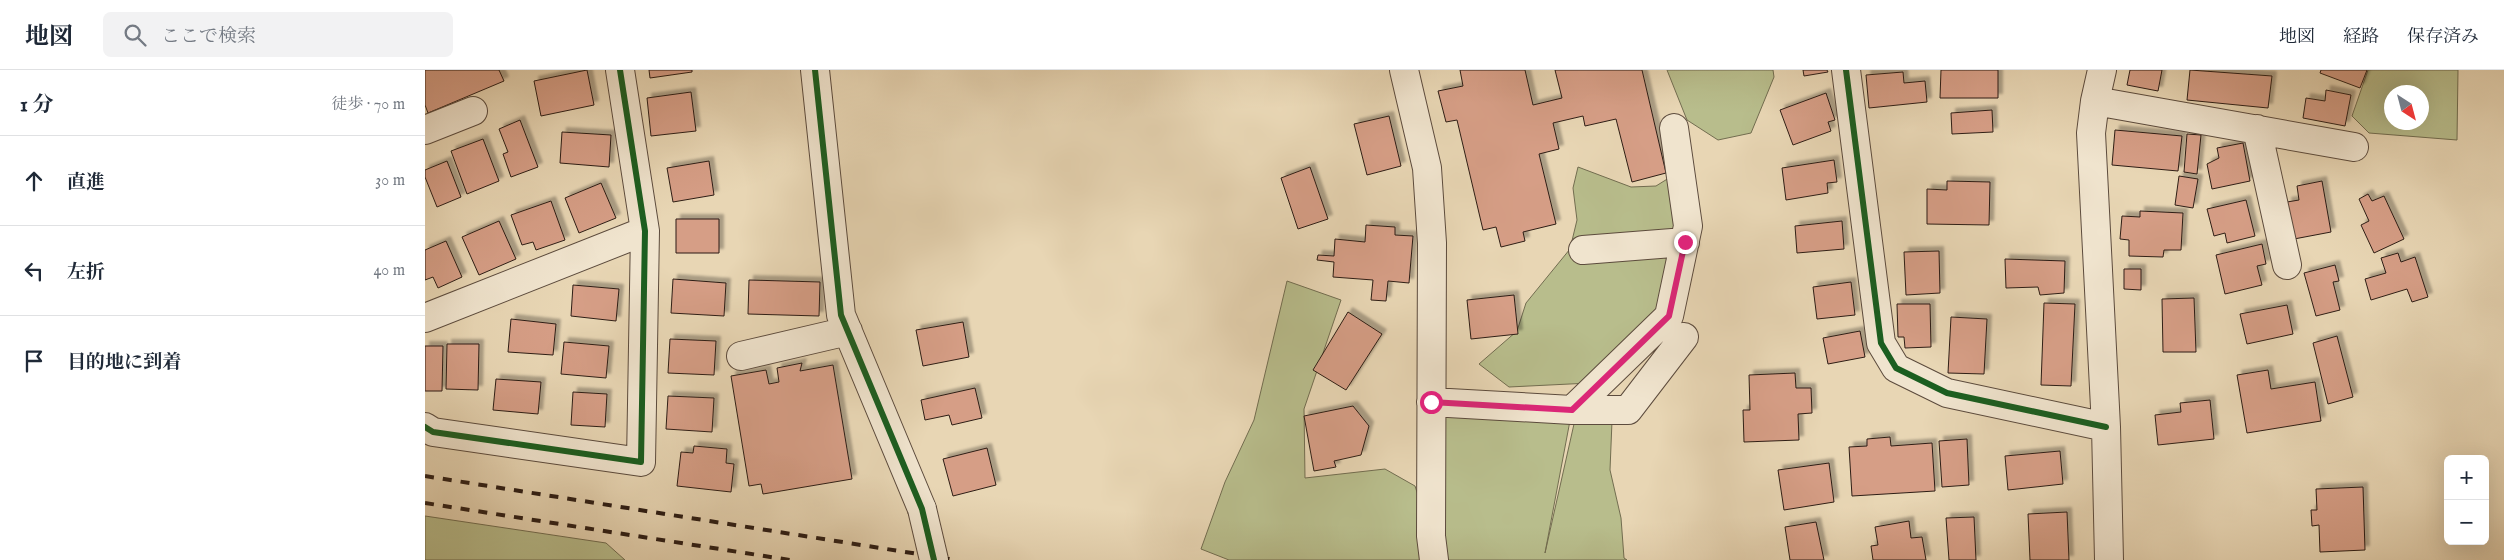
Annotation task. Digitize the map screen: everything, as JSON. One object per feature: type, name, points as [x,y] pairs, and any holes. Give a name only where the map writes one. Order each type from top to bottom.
[{"type":"street","points":[[425,426],[433,432],[641,462],[645,231],[620,70]]},
{"type":"street","points":[[815,70],[841,315],[922,509],[934,560]]},
{"type":"street","points":[[1403,70],[1427,168],[1431,242],[1431,536],[1434,560]]},
{"type":"street","points":[[1846,70],[1881,343],[1896,368],[1947,392],[2106,427]]},
{"type":"street","points":[[2102,70],[2091,133],[2106,427],[2109,560]]},
{"type":"street","points":[[2095,102],[2354,147]]},
{"type":"street","points":[[425,130],[473,111]]},
{"type":"street","points":[[1572,410],[1669,316],[1688,226],[1674,128]]},
{"type":"street","points":[[2257,129],[2287,265]]},
{"type":"street","points":[[425,318],[645,231]]},
{"type":"street","points":[[1583,250],[1685,242]]},
{"type":"street","points":[[741,356],[848,331]]},
{"type":"street","points":[[1431,402],[1572,410],[1628,410],[1684,337]]},
{"type":"green space","points":[[1667,70],[1773,70],[1774,77],[1751,133],[1718,140],[1687,120]]},
{"type":"green space","points":[[2368,70],[2458,70],[2457,140],[2369,133],[2352,116]]},
{"type":"green space","points":[[1578,167],[1631,187],[1656,186],[1677,173],[1694,195],[1666,308],[1590,383],[1509,387],[1479,364],[1517,331],[1526,303],[1570,249],[1577,220],[1573,188]]},
{"type":"green space","points":[[1287,281],[1341,300],[1304,409],[1305,478],[1385,469],[1415,486],[1431,536],[1431,410],[1572,410],[1545,553],[1574,424],[1612,421],[1610,470],[1621,518],[1624,558],[1627,560],[1229,560],[1201,549],[1225,482],[1254,420]]},
{"type":"green space","points":[[425,516],[606,543],[625,560],[425,560]]},
{"type":"building","points":[[425,70],[499,70],[504,81],[428,113],[425,105]]},
{"type":"building","points":[[587,70],[594,105],[541,116],[534,81]]},
{"type":"building","points":[[649,70],[692,70],[692,72],[650,78]]},
{"type":"building","points":[[1460,70],[1525,70],[1533,105],[1562,98],[1555,70],[1642,70],[1666,173],[1632,182],[1616,119],[1585,126],[1583,116],[1553,123],[1559,149],[1539,154],[1556,224],[1523,232],[1525,241],[1501,247],[1496,227],[1483,230],[1457,120],[1446,122],[1438,91],[1463,86]]},
{"type":"building","points":[[1803,70],[1827,70],[1828,72],[1804,76]]},
{"type":"building","points":[[1941,70],[1998,70],[1998,98],[1940,98]]},
{"type":"building","points":[[2130,70],[2162,70],[2158,91],[2127,85]]},
{"type":"building","points":[[2190,70],[2272,76],[2268,108],[2187,100]]},
{"type":"building","points":[[2321,70],[2367,70],[2360,88],[2320,73]]},
{"type":"building","points":[[1903,72],[1904,83],[1925,81],[1927,102],[1869,108],[1866,75]]},
{"type":"building","points":[[2326,90],[2351,95],[2345,126],[2303,118],[2306,98],[2325,101]]},
{"type":"building","points":[[691,92],[696,131],[651,136],[647,98]]},
{"type":"building","points":[[1826,93],[1835,120],[1828,122],[1831,131],[1793,145],[1780,110]]},
{"type":"building","points":[[1992,110],[1993,132],[1952,134],[1951,113]]},
{"type":"building","points":[[1389,116],[1401,166],[1367,175],[1354,124]]},
{"type":"building","points":[[520,120],[538,167],[511,177],[503,154],[508,152],[499,129]]},
{"type":"building","points":[[2115,130],[2182,136],[2178,171],[2112,165]]},
{"type":"building","points":[[562,132],[611,135],[609,167],[560,163]]},
{"type":"building","points":[[2187,134],[2201,135],[2197,174],[2184,172]]},
{"type":"building","points":[[483,139],[499,181],[467,194],[451,151]]},
{"type":"building","points":[[2243,143],[2250,181],[2212,189],[2207,164],[2219,158],[2217,148]]},
{"type":"building","points":[[1834,160],[1837,182],[1827,183],[1828,193],[1786,200],[1782,168]]},
{"type":"building","points":[[447,161],[461,197],[437,207],[425,177],[425,170]]},
{"type":"building","points":[[709,161],[714,195],[673,202],[667,168]]},
{"type":"building","points":[[1310,167],[1328,219],[1298,229],[1281,178]]},
{"type":"building","points":[[2179,176],[2198,179],[2193,208],[2175,205]]},
{"type":"building","points":[[1947,181],[1990,182],[1989,225],[1927,224],[1927,189],[1947,190]]},
{"type":"building","points":[[2322,181],[2331,232],[2294,239],[2287,202],[2299,200],[2297,186]]},
{"type":"building","points":[[601,183],[616,218],[579,233],[565,198]]},
{"type":"building","points":[[2368,194],[2372,201],[2384,196],[2404,239],[2374,253],[2361,225],[2369,221],[2359,199]]},
{"type":"building","points":[[2246,200],[2255,236],[2227,243],[2225,233],[2214,236],[2207,209]]},
{"type":"building","points":[[551,201],[565,240],[536,250],[533,242],[522,245],[511,215]]},
{"type":"building","points":[[2140,211],[2183,213],[2181,250],[2164,250],[2163,257],[2129,256],[2129,240],[2120,239],[2122,216],[2140,217]]},
{"type":"building","points":[[676,219],[719,219],[719,253],[676,253]]},
{"type":"building","points":[[499,221],[516,259],[479,275],[462,237]]},
{"type":"building","points":[[1842,221],[1844,249],[1797,253],[1795,226]]},
{"type":"building","points":[[1366,225],[1395,227],[1395,235],[1413,236],[1409,283],[1388,281],[1386,301],[1371,300],[1373,280],[1333,277],[1334,262],[1317,260],[1318,255],[1334,256],[1335,239],[1365,242]]},
{"type":"building","points":[[446,241],[462,277],[438,288],[433,277],[425,280],[425,250]]},
{"type":"building","points":[[2262,244],[2266,264],[2257,266],[2262,285],[2225,294],[2216,255]]},
{"type":"building","points":[[1939,251],[1940,293],[1906,295],[1904,252]]},
{"type":"building","points":[[2398,253],[2401,262],[2415,257],[2428,297],[2412,302],[2407,289],[2371,300],[2365,279],[2386,273],[2381,258]]},
{"type":"building","points":[[2005,259],[2065,261],[2064,293],[2040,295],[2038,287],[2006,288]]},
{"type":"building","points":[[2335,265],[2339,281],[2333,282],[2340,310],[2316,316],[2304,273]]},
{"type":"building","points":[[2124,269],[2141,269],[2141,290],[2124,289]]},
{"type":"building","points":[[673,279],[726,283],[724,316],[671,313]]},
{"type":"building","points":[[749,280],[820,282],[819,316],[748,314]]},
{"type":"building","points":[[1851,282],[1855,315],[1817,319],[1813,287]]},
{"type":"building","points":[[573,285],[619,289],[616,321],[571,316]]},
{"type":"building","points":[[1514,295],[1518,334],[1471,339],[1467,300]]},
{"type":"building","points":[[2194,298],[2196,352],[2163,352],[2162,299]]},
{"type":"building","points":[[2044,303],[2075,304],[2071,386],[2041,385]]},
{"type":"building","points":[[1897,304],[1930,304],[1931,347],[1905,348],[1904,337],[1898,337]]},
{"type":"building","points":[[2287,305],[2293,334],[2247,344],[2240,314]]},
{"type":"building","points":[[1348,312],[1382,334],[1346,390],[1313,370]]},
{"type":"building","points":[[1951,317],[1987,319],[1984,374],[1948,373]]},
{"type":"building","points":[[511,319],[556,324],[553,355],[508,352]]},
{"type":"building","points":[[963,322],[969,357],[923,366],[916,330]]},
{"type":"building","points":[[1860,331],[1865,357],[1828,364],[1823,338]]},
{"type":"building","points":[[2337,336],[2353,397],[2328,404],[2313,343]]},
{"type":"building","points":[[670,339],[716,341],[714,375],[668,373]]},
{"type":"building","points":[[564,342],[609,346],[606,378],[561,374]]},
{"type":"building","points":[[447,344],[479,344],[478,390],[446,389]]},
{"type":"building","points":[[425,346],[443,346],[442,391],[425,391]]},
{"type":"building","points":[[802,363],[800,371],[833,365],[852,479],[763,494],[761,484],[749,486],[731,376],[766,370],[769,384],[779,382],[777,368]]},
{"type":"building","points":[[2268,370],[2271,389],[2315,382],[2321,421],[2247,433],[2237,375]]},
{"type":"building","points":[[1795,373],[1796,388],[1811,388],[1812,413],[1798,414],[1799,440],[1744,442],[1743,410],[1750,410],[1749,375]]},
{"type":"building","points":[[496,379],[541,382],[538,414],[493,410]]},
{"type":"building","points":[[975,388],[982,418],[952,425],[949,415],[925,420],[921,400]]},
{"type":"building","points":[[573,392],[607,394],[605,427],[571,425]]},
{"type":"building","points":[[668,396],[714,398],[712,432],[666,429]]},
{"type":"building","points":[[2210,400],[2214,439],[2158,445],[2155,415],[2181,412],[2180,403]]},
{"type":"building","points":[[1353,406],[1369,426],[1361,455],[1334,461],[1336,467],[1314,471],[1304,416]]},
{"type":"building","points":[[1890,437],[1891,446],[1932,443],[1935,491],[1852,496],[1849,447],[1867,446],[1867,439]]},
{"type":"building","points":[[1967,439],[1969,485],[1942,487],[1939,441]]},
{"type":"building","points":[[694,446],[727,449],[726,463],[734,464],[731,492],[677,486],[681,452],[693,453]]},
{"type":"building","points":[[987,448],[996,485],[953,496],[943,459]]},
{"type":"building","points":[[2060,451],[2063,484],[2008,490],[2005,456]]},
{"type":"building","points":[[1829,463],[1834,502],[1784,510],[1778,470]]},
{"type":"building","points":[[2363,487],[2365,550],[2320,552],[2319,525],[2312,526],[2311,510],[2317,510],[2316,489]]},
{"type":"building","points":[[2067,512],[2069,560],[2030,560],[2028,514]]},
{"type":"building","points":[[1974,517],[1976,560],[1949,560],[1946,518]]},
{"type":"building","points":[[1909,521],[1911,538],[1922,537],[1926,560],[1873,560],[1871,546],[1878,545],[1875,527]]},
{"type":"building","points":[[1816,522],[1824,560],[1790,560],[1785,527]]},
{"type":"railway","points":[[425,476],[956,560]]},
{"type":"railway","points":[[425,503],[790,560]]},
{"type":"cycle path","points":[[425,427],[433,432],[641,462],[645,231],[620,70]]},
{"type":"cycle path","points":[[815,70],[841,315],[922,509],[934,560]]},
{"type":"cycle path","points":[[1846,70],[1881,343],[1896,368],[1947,393],[2106,427]]},
{"type":"route","points":[[1431,402],[1572,410],[1669,316],[1685,242]]}]
